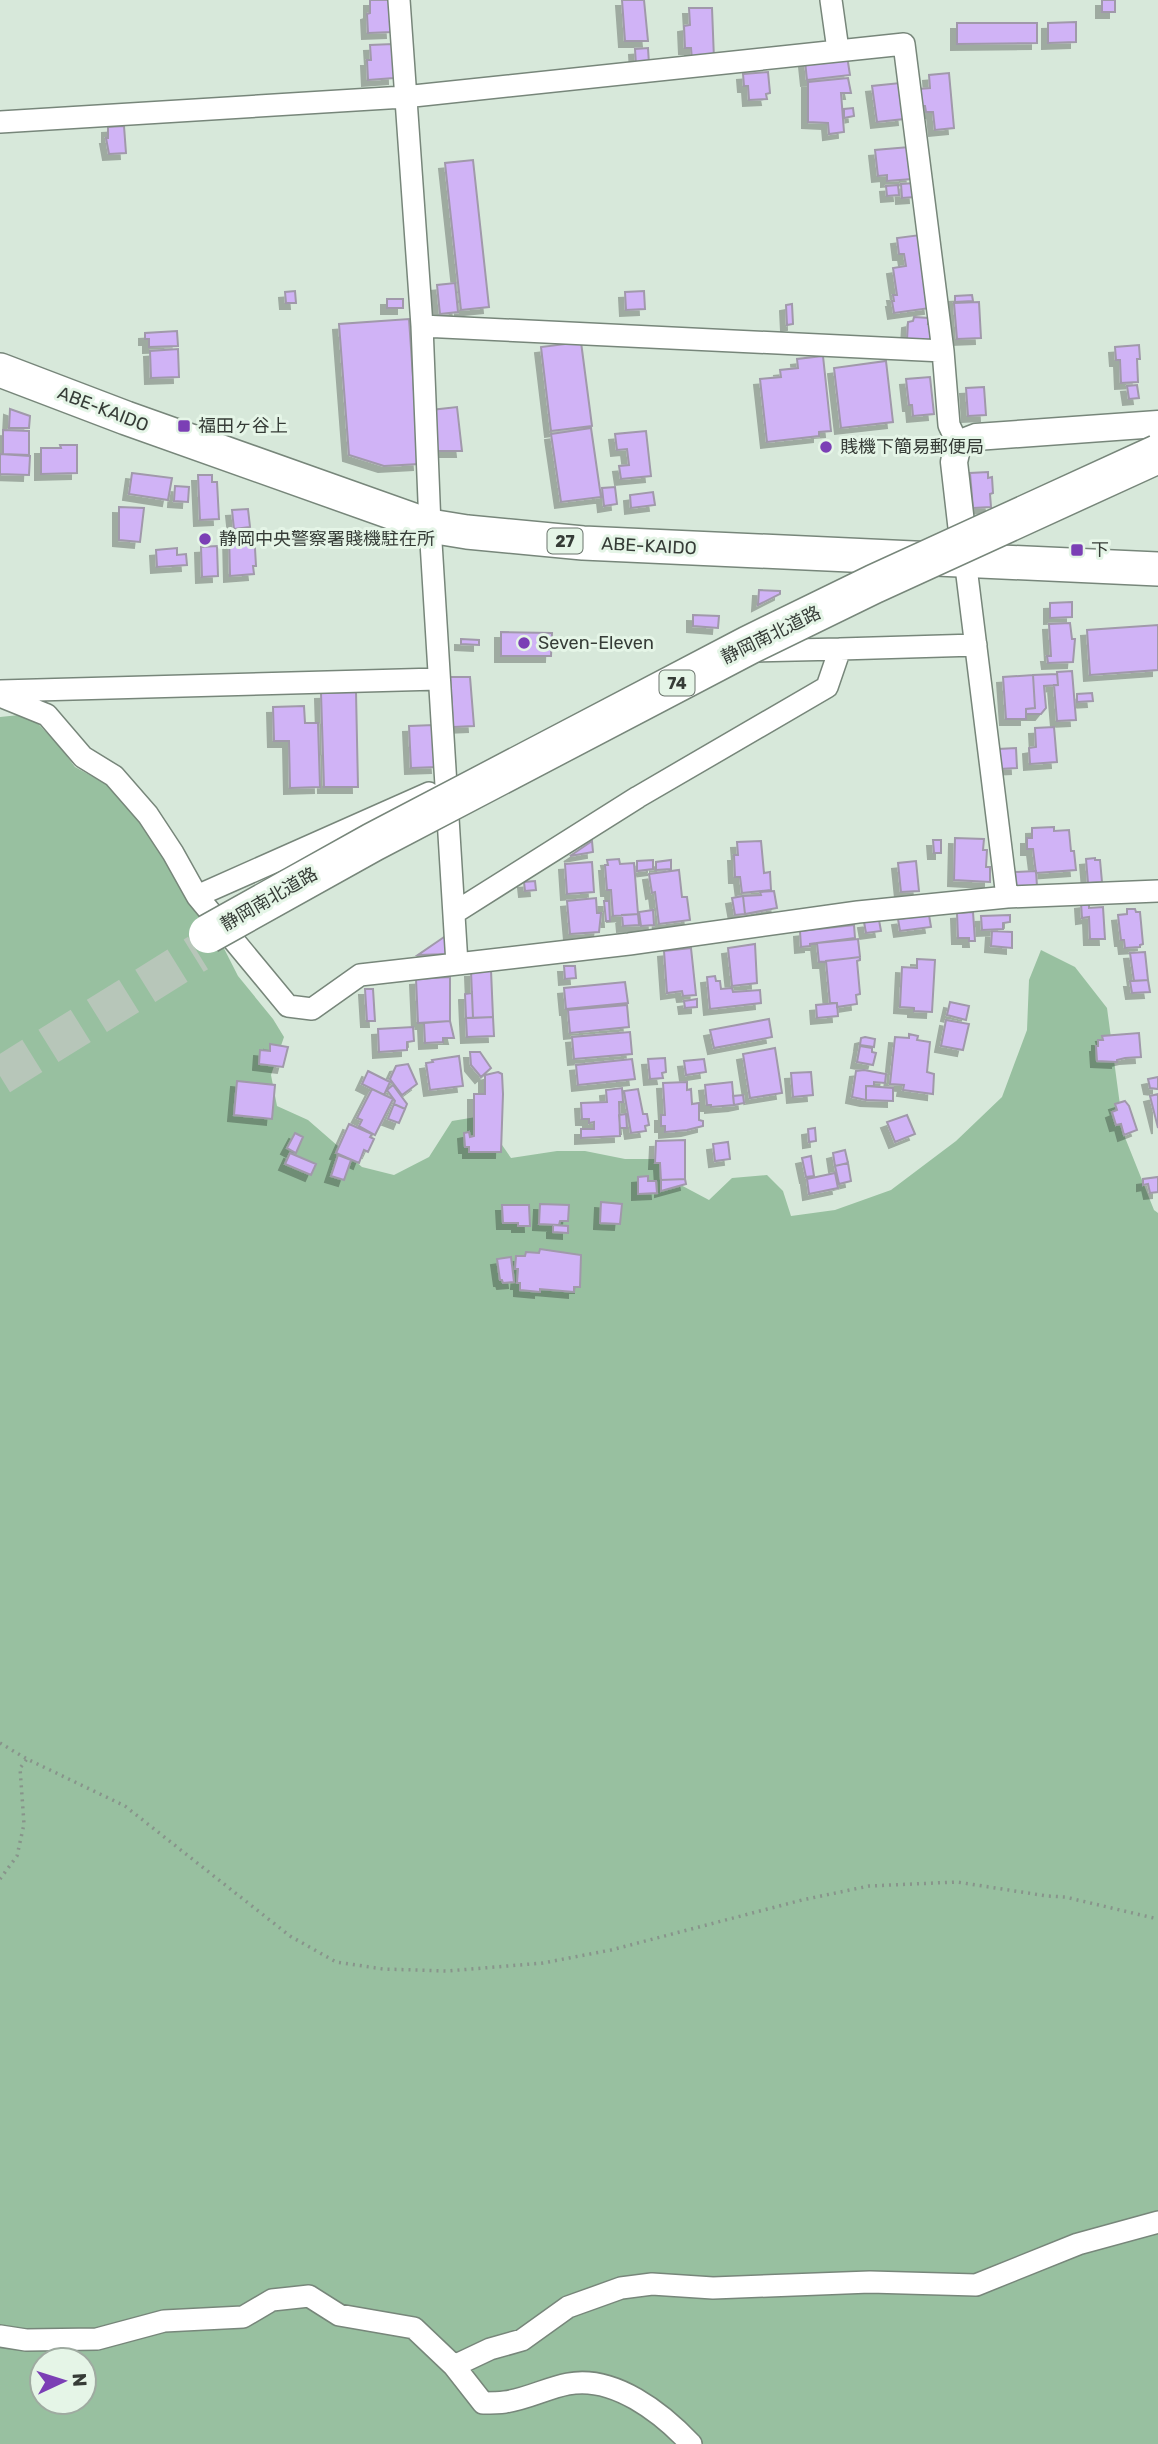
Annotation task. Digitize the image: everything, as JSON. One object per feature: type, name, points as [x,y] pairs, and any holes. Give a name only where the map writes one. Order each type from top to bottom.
[{"type":"highway","name":"静岡南北道路","points":[[1158,454],[874,584],[749,645],[373,842],[211,939],[753,656],[909,583],[1158,480]]},
{"type":"main road","name":"ABE-KAIDO","points":[[0,370],[139,423],[430,526],[583,543],[1158,569]]},
{"type":"street","points":[[398,0],[422,326],[438,678],[457,964]]},
{"type":"street","points":[[831,0],[838,50]]},
{"type":"street","points":[[0,122],[404,97],[904,44],[943,351],[949,425],[958,444],[954,462],[1007,897]]},
{"type":"street","points":[[422,326],[943,351]]},
{"type":"street","points":[[958,444],[976,436],[1158,424]]},
{"type":"street","points":[[197,896],[446,786],[705,657],[723,652],[976,645]]},
{"type":"street","points":[[454,913],[638,797],[827,688],[840,649]]},
{"type":"street","points":[[0,694],[438,678]]},
{"type":"street","points":[[0,694],[47,715],[83,757],[114,776],[148,816],[197,896],[288,1006],[312,1009],[360,975],[629,944],[858,912],[1007,897],[1158,891]]},
{"type":"street","points":[[454,2366],[490,2349],[522,2340],[568,2307],[621,2288],[652,2284],[713,2288],[870,2282],[976,2286],[1078,2244],[1158,2222]]},
{"type":"street","points":[[0,2336],[26,2340],[97,2339],[164,2321],[243,2317],[272,2300],[310,2296],[339,2315],[414,2328],[454,2366],[483,2403],[505,2402],[570,2384],[599,2384],[635,2399],[676,2428],[691,2444]]},
{"type":"path","points":[[0,1743],[27,1759],[125,1806],[290,1936],[336,1962],[347,1964],[383,1969],[447,1971],[543,1963],[611,1950],[802,1900],[869,1886],[957,1882],[1065,1897],[1158,1919]]},
{"type":"path","points":[[0,1879],[17,1856],[24,1824],[20,1768],[27,1759]]},
{"type":"green space","points":[[29,714],[75,767],[108,785],[141,821],[209,919],[238,976],[284,1037],[271,1075],[277,1106],[308,1120],[362,1167],[394,1175],[429,1157],[452,1121],[482,1116],[511,1158],[557,1151],[585,1151],[625,1159],[665,1159],[677,1183],[709,1200],[732,1178],[767,1175],[783,1191],[791,1216],[835,1210],[891,1190],[956,1141],[1002,1097],[1027,1030],[1029,980],[1041,950],[1075,967],[1107,1008],[1124,1135],[1154,1210],[1158,1213],[1158,2444],[0,2444],[0,717]]},
{"type":"building","points":[[370,0],[390,0],[392,32],[368,33],[367,14],[370,13]]},
{"type":"building","points":[[622,0],[644,0],[648,41],[625,41]]},
{"type":"building","points":[[1102,0],[1115,0],[1115,12],[1102,12]]},
{"type":"building","points":[[689,8],[712,8],[714,59],[692,60],[691,48],[685,48],[684,26],[690,25]]},
{"type":"building","points":[[1076,22],[1076,42],[1048,43],[1048,23]]},
{"type":"building","points":[[957,23],[1037,23],[1037,43],[957,44]]},
{"type":"building","points":[[393,44],[394,78],[368,80],[367,60],[371,60],[370,45]]},
{"type":"building","points":[[648,48],[649,64],[636,65],[635,49]]},
{"type":"building","points":[[847,56],[850,75],[807,80],[805,61]]},
{"type":"building","points":[[768,72],[770,93],[766,94],[767,99],[749,100],[748,86],[744,86],[743,74]]},
{"type":"building","points":[[949,73],[954,128],[935,130],[933,112],[926,112],[925,106],[921,106],[918,89],[930,88],[929,75]]},
{"type":"building","points":[[848,78],[851,93],[841,93],[844,132],[829,134],[828,123],[808,122],[808,82]]},
{"type":"building","points":[[900,83],[904,119],[877,122],[872,86]]},
{"type":"building","points":[[853,108],[854,116],[844,118],[844,109]]},
{"type":"building","points":[[124,126],[126,153],[109,154],[106,138],[108,127]]},
{"type":"building","points":[[909,147],[912,179],[887,181],[887,175],[878,176],[875,150]]},
{"type":"building","points":[[473,160],[489,307],[461,310],[445,163]]},
{"type":"building","points":[[914,183],[915,197],[902,198],[901,184]]},
{"type":"building","points":[[898,185],[899,195],[887,196],[886,186]]},
{"type":"building","points":[[920,235],[930,308],[894,313],[893,295],[897,295],[893,268],[906,266],[904,254],[899,254],[897,238]]},
{"type":"building","points":[[455,283],[458,312],[440,314],[437,285]]},
{"type":"building","points":[[295,291],[296,303],[286,303],[285,292]]},
{"type":"building","points":[[644,291],[645,309],[626,310],[625,292]]},
{"type":"building","points":[[972,295],[973,301],[955,302],[955,296]]},
{"type":"building","points":[[387,299],[403,299],[403,308],[387,308]]},
{"type":"building","points":[[979,302],[981,338],[957,339],[954,303]]},
{"type":"building","points":[[792,304],[793,324],[787,325],[786,305]]},
{"type":"building","points":[[914,317],[929,318],[928,324],[933,324],[932,341],[907,340],[908,322],[913,321]]},
{"type":"building","points":[[409,319],[419,464],[384,466],[349,455],[339,324]]},
{"type":"building","points":[[177,331],[178,346],[149,347],[149,339],[145,339],[145,333]]},
{"type":"building","points":[[581,342],[592,426],[551,431],[541,347]]},
{"type":"building","points":[[1139,345],[1138,382],[1121,383],[1120,360],[1116,360],[1115,347]]},
{"type":"building","points":[[178,349],[179,377],[151,378],[150,351]]},
{"type":"building","points":[[823,356],[831,431],[819,432],[819,436],[767,442],[760,379],[781,377],[780,370],[798,368],[797,359]]},
{"type":"building","points":[[886,361],[893,422],[841,428],[834,368]]},
{"type":"building","points":[[930,377],[934,414],[913,416],[906,379]]},
{"type":"building","points":[[1137,385],[1139,398],[1129,399],[1127,386]]},
{"type":"building","points":[[984,387],[986,415],[968,416],[966,388]]},
{"type":"building","points":[[457,407],[462,451],[435,451],[431,410]]},
{"type":"building","points":[[10,409],[30,416],[29,428],[9,428]]},
{"type":"building","points":[[591,428],[601,497],[561,502],[551,434]]},
{"type":"building","points":[[3,430],[29,431],[29,455],[3,454]]},
{"type":"building","points":[[646,431],[651,476],[621,479],[619,466],[629,465],[627,449],[617,450],[615,434]]},
{"type":"building","points":[[60,445],[77,445],[77,473],[41,474],[41,448],[61,448]]},
{"type":"building","points":[[0,454],[30,456],[29,475],[0,474]]},
{"type":"building","points":[[988,472],[988,478],[992,477],[991,507],[973,508],[970,473]]},
{"type":"building","points":[[132,473],[172,478],[168,500],[129,494]]},
{"type":"building","points":[[198,475],[212,475],[212,482],[217,482],[219,519],[200,520]]},
{"type":"building","points":[[175,486],[189,487],[188,502],[174,501]]},
{"type":"building","points":[[615,487],[617,504],[604,506],[602,488]]},
{"type":"building","points":[[653,492],[655,505],[631,508],[630,495]]},
{"type":"building","points":[[119,507],[144,508],[140,542],[119,540]]},
{"type":"building","points":[[248,509],[250,527],[234,529],[232,510]]},
{"type":"building","points":[[254,531],[254,574],[230,576],[229,533]]},
{"type":"building","points":[[217,546],[218,576],[202,577],[201,547]]},
{"type":"building","points":[[177,548],[177,555],[186,554],[187,565],[157,567],[156,550]]},
{"type":"building","points":[[759,590],[780,591],[780,594],[758,605]]},
{"type":"building","points":[[1072,602],[1072,617],[1050,618],[1050,603]]},
{"type":"building","points":[[693,615],[719,616],[718,628],[693,626]]},
{"type":"building","points":[[1070,623],[1072,639],[1075,639],[1073,662],[1048,663],[1047,656],[1051,656],[1049,624]]},
{"type":"building","points":[[1158,625],[1158,670],[1090,675],[1087,630]]},
{"type":"building","points":[[501,632],[552,633],[551,656],[501,656]]},
{"type":"building","points":[[461,639],[479,640],[479,645],[461,644]]},
{"type":"building","points":[[1072,671],[1076,720],[1057,721],[1054,685],[1058,685],[1057,672]]},
{"type":"building","points":[[1057,674],[1058,685],[1044,686],[1046,708],[1041,714],[1026,714],[1026,709],[1035,708],[1033,675]]},
{"type":"building","points":[[1033,675],[1035,708],[1026,709],[1026,719],[1006,719],[1003,677]]},
{"type":"building","points":[[450,677],[470,677],[474,726],[453,727]]},
{"type":"building","points":[[356,692],[358,787],[324,787],[321,693]]},
{"type":"building","points":[[1092,693],[1093,701],[1077,702],[1077,694]]},
{"type":"building","points":[[304,706],[305,723],[318,723],[320,787],[290,788],[289,741],[274,741],[273,707]]},
{"type":"building","points":[[434,725],[437,767],[411,768],[409,726]]},
{"type":"building","points":[[1054,727],[1057,762],[1030,764],[1029,748],[1036,747],[1035,728]]},
{"type":"building","points":[[1016,748],[1017,768],[999,769],[998,749]]},
{"type":"building","points":[[1054,827],[1054,831],[1069,830],[1076,870],[1036,873],[1033,849],[1027,849],[1027,838],[1032,838],[1032,828]]},
{"type":"building","points":[[955,838],[984,839],[983,850],[987,850],[986,867],[990,867],[990,882],[954,880]]},
{"type":"building","points":[[933,840],[941,840],[941,853],[934,853]]},
{"type":"building","points":[[592,841],[593,852],[570,856]]},
{"type":"building","points":[[761,841],[764,873],[770,872],[771,890],[742,893],[740,877],[735,877],[734,855],[738,855],[737,842]]},
{"type":"building","points":[[619,859],[620,864],[634,863],[638,914],[613,916],[605,865],[608,865],[607,860]]},
{"type":"building","points":[[1086,859],[1100,860],[1102,882],[1088,883]]},
{"type":"building","points":[[653,860],[653,869],[637,871],[637,861]]},
{"type":"building","points":[[671,860],[671,869],[656,870],[656,862]]},
{"type":"building","points":[[916,861],[919,891],[901,892],[898,863]]},
{"type":"building","points":[[592,862],[594,892],[567,894],[565,864]]},
{"type":"building","points":[[679,870],[682,897],[687,897],[690,920],[659,924],[655,892],[652,893],[649,874]]},
{"type":"building","points":[[1036,871],[1037,886],[1016,888],[1015,872]]},
{"type":"building","points":[[535,881],[536,890],[525,891],[524,882]]},
{"type":"building","points":[[774,891],[777,908],[745,914],[743,896]]},
{"type":"building","points":[[743,896],[745,914],[735,915],[732,898]]},
{"type":"building","points":[[596,898],[597,913],[601,913],[599,932],[570,934],[567,901]]},
{"type":"building","points":[[604,901],[609,901],[610,921],[606,921]]},
{"type":"building","points":[[1089,902],[1089,908],[1103,907],[1105,939],[1090,939],[1089,917],[1082,918],[1081,903]]},
{"type":"building","points":[[1127,909],[1140,912],[1143,944],[1140,947],[1125,948],[1124,940],[1121,940],[1118,915],[1127,914]]},
{"type":"building","points":[[653,910],[654,925],[641,926],[639,912]]},
{"type":"building","points":[[973,912],[975,941],[958,938],[957,913]]},
{"type":"building","points":[[638,914],[639,925],[623,926],[622,915]]},
{"type":"building","points":[[929,915],[931,927],[900,931],[898,919]]},
{"type":"building","points":[[1010,915],[1010,922],[1003,923],[1003,929],[982,930],[981,916]]},
{"type":"building","points":[[879,920],[881,931],[866,933],[864,922]]},
{"type":"building","points":[[854,925],[855,938],[801,947],[800,931]]},
{"type":"building","points":[[992,931],[1012,932],[1012,948],[991,946]]},
{"type":"building","points":[[447,935],[448,954],[418,955]]},
{"type":"building","points":[[858,939],[860,957],[819,962],[817,943]]},
{"type":"building","points":[[755,944],[757,983],[732,986],[728,948]]},
{"type":"building","points":[[691,948],[696,995],[683,996],[682,991],[667,993],[664,951]]},
{"type":"building","points":[[1145,952],[1148,980],[1134,981],[1130,953]]},
{"type":"building","points":[[860,957],[857,961],[860,994],[856,995],[857,1004],[837,1007],[837,1003],[830,1003],[826,961]]},
{"type":"building","points":[[917,959],[935,960],[932,1012],[900,1007],[902,967],[917,968]]},
{"type":"building","points":[[564,966],[575,966],[576,978],[565,979]]},
{"type":"building","points":[[491,970],[493,1017],[473,1018],[471,971]]},
{"type":"building","points":[[715,976],[716,981],[720,981],[721,989],[732,988],[733,992],[760,990],[761,1003],[710,1009],[707,977]]},
{"type":"building","points":[[450,977],[450,1021],[418,1023],[416,979]]},
{"type":"building","points":[[1148,980],[1150,992],[1132,993],[1130,981]]},
{"type":"building","points":[[625,982],[628,1003],[566,1009],[564,988]]},
{"type":"building","points":[[365,989],[373,989],[375,1021],[367,1021]]},
{"type":"building","points":[[472,993],[473,1018],[466,1018],[465,994]]},
{"type":"building","points":[[697,999],[697,1007],[685,1008],[684,1001]]},
{"type":"building","points":[[950,1002],[969,1006],[966,1020],[947,1015]]},
{"type":"building","points":[[837,1003],[838,1016],[817,1018],[816,1005]]},
{"type":"building","points":[[627,1005],[629,1027],[570,1033],[568,1010]]},
{"type":"building","points":[[493,1017],[494,1036],[467,1037],[466,1018]]},
{"type":"building","points":[[769,1019],[772,1037],[714,1048],[710,1030]]},
{"type":"building","points":[[946,1020],[969,1024],[963,1050],[941,1046]]},
{"type":"building","points":[[450,1021],[454,1038],[425,1043],[424,1023]]},
{"type":"building","points":[[413,1027],[414,1041],[407,1042],[407,1050],[379,1052],[378,1029]]},
{"type":"building","points":[[630,1032],[632,1054],[574,1059],[572,1037]]},
{"type":"building","points":[[1139,1033],[1141,1057],[1125,1058],[1117,1062],[1097,1061],[1096,1046],[1098,1040],[1103,1040],[1102,1036]]},
{"type":"building","points":[[909,1034],[918,1036],[917,1040],[930,1042],[927,1072],[934,1074],[933,1094],[903,1090],[904,1085],[890,1084],[895,1037],[909,1038]]},
{"type":"building","points":[[861,1038],[875,1039],[874,1047],[860,1045]]},
{"type":"building","points":[[270,1044],[288,1047],[283,1067],[259,1064],[260,1050],[270,1051]]},
{"type":"building","points":[[860,1046],[872,1048],[872,1052],[876,1053],[873,1065],[857,1062]]},
{"type":"building","points":[[775,1048],[782,1093],[750,1098],[743,1054]]},
{"type":"building","points":[[470,1052],[480,1052],[491,1068],[481,1077],[471,1065]]},
{"type":"building","points":[[459,1056],[463,1086],[430,1090],[426,1063]]},
{"type":"building","points":[[665,1058],[666,1072],[662,1073],[663,1078],[650,1079],[648,1059]]},
{"type":"building","points":[[632,1059],[635,1079],[578,1085],[576,1065]]},
{"type":"building","points":[[704,1059],[706,1072],[686,1075],[684,1061]]},
{"type":"building","points":[[408,1064],[417,1084],[402,1095],[390,1079],[396,1066]]},
{"type":"building","points":[[368,1071],[390,1082],[384,1095],[362,1084]]},
{"type":"building","points":[[856,1071],[886,1074],[885,1083],[874,1082],[874,1086],[866,1086],[866,1100],[852,1097]]},
{"type":"building","points":[[498,1072],[502,1074],[503,1094],[501,1152],[469,1152],[469,1147],[465,1147],[464,1133],[469,1132],[470,1137],[474,1136],[474,1094],[485,1094],[485,1075]]},
{"type":"building","points":[[811,1072],[813,1095],[793,1097],[791,1073]]},
{"type":"building","points":[[1158,1077],[1158,1089],[1150,1088],[1148,1079]]},
{"type":"building","points":[[237,1081],[275,1085],[272,1119],[234,1115]]},
{"type":"building","points":[[687,1082],[687,1090],[691,1089],[692,1104],[699,1103],[699,1120],[703,1121],[703,1126],[665,1132],[665,1126],[661,1126],[661,1115],[665,1115],[663,1083]]},
{"type":"building","points":[[732,1082],[734,1105],[707,1105],[705,1085]]},
{"type":"building","points":[[393,1085],[407,1104],[405,1109],[394,1104],[395,1101],[387,1090]]},
{"type":"building","points":[[866,1086],[893,1088],[893,1101],[866,1100]]},
{"type":"building","points":[[622,1088],[623,1102],[619,1102],[620,1136],[581,1138],[581,1129],[594,1129],[594,1122],[589,1123],[589,1119],[582,1119],[581,1103],[607,1102],[606,1090]]},
{"type":"building","points":[[372,1089],[393,1099],[375,1135],[359,1126],[362,1120],[357,1118]]},
{"type":"building","points":[[638,1089],[643,1114],[647,1114],[649,1125],[645,1126],[646,1131],[631,1133],[624,1091]]},
{"type":"building","points":[[1158,1094],[1158,1128],[1150,1096]]},
{"type":"building","points":[[743,1095],[744,1103],[734,1105],[733,1096]]},
{"type":"building","points":[[1125,1101],[1137,1130],[1124,1135],[1121,1124],[1116,1125],[1112,1112],[1117,1110],[1115,1104]]},
{"type":"building","points":[[394,1104],[405,1109],[399,1123],[388,1119]]},
{"type":"building","points":[[626,1114],[627,1128],[620,1128],[619,1115]]},
{"type":"building","points":[[907,1115],[915,1134],[895,1142],[887,1122]]},
{"type":"building","points":[[349,1124],[372,1134],[370,1137],[374,1139],[368,1152],[364,1150],[359,1163],[336,1153]]},
{"type":"building","points":[[815,1128],[816,1141],[809,1142],[808,1129]]},
{"type":"building","points":[[295,1133],[303,1137],[296,1153],[287,1148]]},
{"type":"building","points":[[685,1140],[685,1179],[661,1180],[660,1163],[655,1163],[656,1141]]},
{"type":"building","points":[[728,1142],[730,1159],[715,1161],[713,1144]]},
{"type":"building","points":[[845,1150],[848,1163],[835,1166],[833,1153]]},
{"type":"building","points":[[290,1153],[316,1164],[311,1175],[285,1164]]},
{"type":"building","points":[[338,1155],[351,1160],[344,1180],[331,1176]]},
{"type":"building","points":[[811,1156],[814,1176],[806,1177],[802,1158]]},
{"type":"building","points":[[848,1163],[851,1181],[839,1184],[835,1166]]},
{"type":"building","points":[[835,1173],[838,1188],[809,1194],[807,1179]]},
{"type":"building","points":[[648,1176],[648,1181],[656,1181],[657,1193],[638,1194],[638,1177]]},
{"type":"building","points":[[1158,1177],[1158,1192],[1150,1193],[1148,1184],[1143,1185],[1143,1179]]},
{"type":"building","points":[[685,1179],[686,1184],[661,1191],[661,1180]]},
{"type":"building","points":[[601,1202],[622,1204],[620,1224],[600,1223]]},
{"type":"building","points":[[540,1204],[569,1205],[568,1221],[560,1221],[559,1225],[539,1224]]},
{"type":"building","points":[[502,1205],[529,1205],[530,1226],[503,1223]]},
{"type":"building","points":[[553,1225],[568,1226],[568,1233],[553,1232]]},
{"type":"building","points":[[540,1249],[581,1255],[580,1287],[574,1287],[574,1292],[520,1290],[520,1283],[517,1283],[518,1269],[515,1269],[516,1256],[525,1256],[526,1252],[539,1253]]},
{"type":"building","points":[[511,1257],[514,1282],[503,1283],[500,1280],[497,1259]]},
{"type":"tunnel","points":[[0,1076],[198,953]]},
{"type":"place","name":"福田ヶ谷上","points":[[184,426]]},
{"type":"place","name":"賎機下簡易郵便局","points":[[826,447]]},
{"type":"place","name":"静岡中央警察署賤機駐在所","points":[[205,539]]},
{"type":"place","name":"下","points":[[1077,550]]},
{"type":"place","name":"Seven-Eleven","points":[[524,643]]}]
